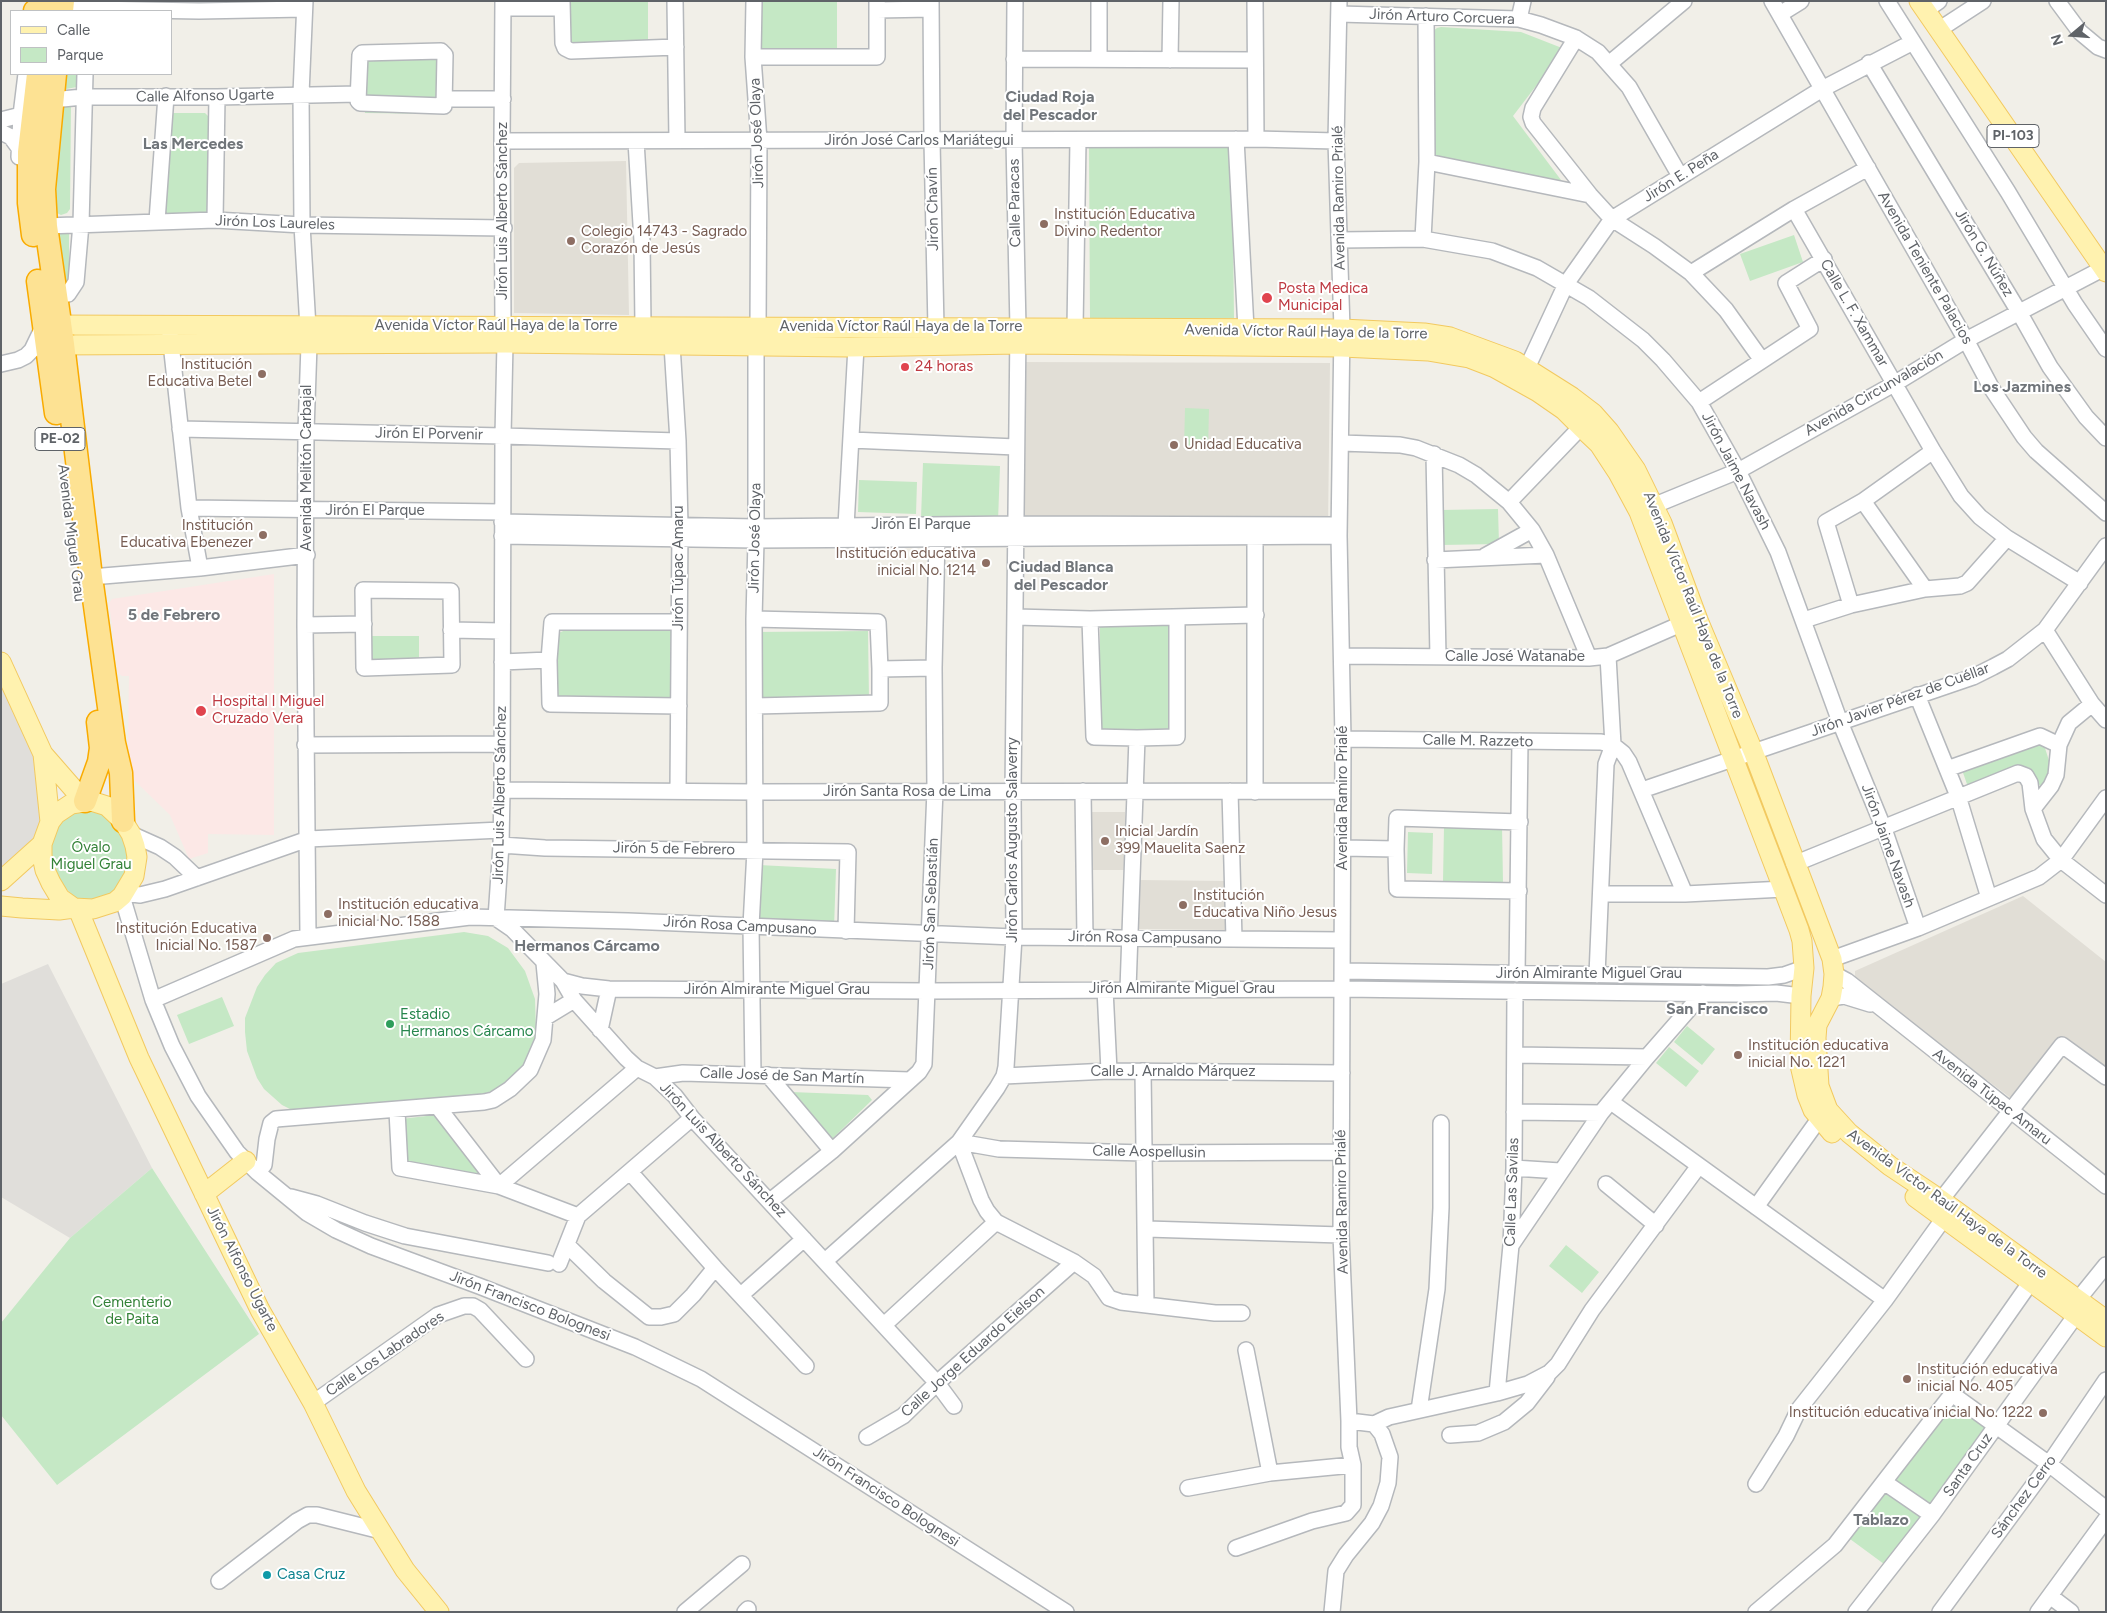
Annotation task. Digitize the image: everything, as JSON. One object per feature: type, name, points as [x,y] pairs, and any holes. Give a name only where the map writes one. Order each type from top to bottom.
[{"type":"highway","points":[[37,10],[53,5]]},
{"type":"highway","name":"Avenida Miguel Grau","points":[[38,75],[29,152],[29,203],[91,577],[114,743],[121,773],[127,827]]},
{"type":"highway","name":"Avenida Miguel Grau","points":[[55,75],[44,189],[46,226],[56,295],[50,336],[89,673],[99,731],[99,762],[84,801]]},
{"type":"main road","name":"PI-103","points":[[1928,4],[1940,29],[2105,269]]},
{"type":"main road","name":"Avenida Víctor Raúl Haya de la Torre","points":[[50,336],[170,326],[307,325],[504,334],[672,345],[856,347],[1018,336],[1075,328],[1246,329],[1342,338],[1447,354],[1469,358],[1522,373],[1572,397],[1593,414],[1609,431],[1636,470],[1681,624],[1784,889],[1802,941],[1804,968],[1801,996],[1800,1065],[1807,1095],[1819,1119],[1832,1134],[1846,1145],[2030,1283],[2075,1308],[2106,1320]]},
{"type":"main road","name":"Avenida Víctor Raúl Haya de la Torre","points":[[50,336],[171,346],[309,345],[643,326],[758,326],[936,328],[1018,336],[1342,338]]},
{"type":"main road","name":"Avenida Víctor Raúl Haya de la Torre","points":[[1522,373],[1599,444],[1618,473],[1647,509],[1698,620],[1753,751],[1833,966],[1831,998],[1817,1025],[1816,1038],[1818,1086],[1828,1110],[1849,1133],[1890,1166],[1941,1200],[2075,1308],[2106,1337]]},
{"type":"main road","points":[[1,662],[43,754],[84,801]]},
{"type":"main road","points":[[43,754],[50,822]]},
{"type":"main road","points":[[76,908],[60,898],[50,884],[42,856],[42,844],[50,822],[64,807],[84,801],[107,806],[127,827]]},
{"type":"main road","name":"PE-02","points":[[123,894],[131,884],[136,867],[135,846],[127,827]]},
{"type":"main road","points":[[1,881],[42,844]]},
{"type":"main road","points":[[1,906],[93,910],[104,907],[123,894]]},
{"type":"main road","name":"Jirón Alfonso Ugarte","points":[[76,908],[140,1058],[260,1310],[313,1403],[348,1476],[417,1587],[439,1612]]},
{"type":"main road","points":[[1804,968],[1816,969],[1833,966]]},
{"type":"main road","points":[[1801,996],[1814,1003],[1831,998]]},
{"type":"main road","points":[[204,1194],[251,1166]]},
{"type":"street","points":[[675,1],[677,140]]},
{"type":"street","name":"Jirón José Olaya","points":[[754,1],[753,56],[759,141],[754,620],[755,850],[751,926],[751,990],[760,1075]]},
{"type":"street","name":"Calle Paracas","points":[[1015,1],[1014,141],[1018,336]]},
{"type":"street","points":[[1099,1],[1099,60]]},
{"type":"street","points":[[1170,60],[1171,1]]},
{"type":"street","points":[[1255,1],[1256,139]]},
{"type":"street","points":[[1519,19],[1523,1]]},
{"type":"street","points":[[1776,7],[1801,1]]},
{"type":"street","points":[[1887,1],[2106,349]]},
{"type":"street","points":[[1940,29],[1982,1]]},
{"type":"street","points":[[2057,1],[2080,32],[2098,47],[2106,50]]},
{"type":"street","points":[[1610,63],[1681,2]]},
{"type":"street","points":[[53,5],[91,7],[304,5]]},
{"type":"street","name":"Avenida Melitón Carbajal","points":[[304,5],[301,94],[302,225],[309,345],[306,431],[307,555],[305,625],[308,936]]},
{"type":"street","points":[[503,5],[562,5],[563,43],[565,48],[571,50],[676,47]]},
{"type":"street","name":"Jirón Luis Alberto Sánchez","points":[[503,5],[502,790],[496,918],[512,929],[563,981],[574,1000],[637,1068],[655,1077],[675,1096],[692,1118],[937,1383],[954,1406]]},
{"type":"street","points":[[753,56],[876,57],[877,5],[931,5]]},
{"type":"street","name":"Jirón Chavín","points":[[931,5],[936,328]]},
{"type":"street","name":"Avenida Teniente Palacios","points":[[1776,7],[1992,389],[2024,437],[2054,468],[2106,513]]},
{"type":"street","name":"Jirón Arturo Corcuera","points":[[1339,8],[1426,16],[1519,19],[1541,24],[1576,38],[1598,52],[1610,63],[1629,87],[1680,176]]},
{"type":"street","name":"Avenida Ramiro Prialé","points":[[1236,1548],[1312,1521],[1346,1513],[1353,1506],[1341,1235],[1343,739],[1339,530],[1342,338],[1336,141],[1339,8]]},
{"type":"street","points":[[1423,239],[1427,162],[1426,16]]},
{"type":"street","points":[[1576,38],[1533,108],[1531,117],[1533,124],[1590,195],[1612,219],[1691,273],[1726,310],[1761,359]]},
{"type":"street","name":"Jirón E. Peña","points":[[1522,373],[1566,284],[1612,219],[1822,89],[1869,63],[1913,42]]},
{"type":"street","points":[[441,51],[445,55],[446,99],[442,107],[362,105],[358,101],[360,55],[362,53],[441,51]]},
{"type":"street","points":[[1014,59],[1255,60]]},
{"type":"street","name":"Jirón G. Núñez","points":[[1869,63],[2019,312],[2050,367],[2068,393],[2106,438]]},
{"type":"street","name":"Avenida Miguel Grau","points":[[26,75],[19,156],[29,203]]},
{"type":"street","points":[[56,295],[68,294],[76,282],[82,224],[85,75]]},
{"type":"street","name":"Calle Alfonso Ugarte","points":[[52,100],[83,97],[358,94]]},
{"type":"street","points":[[157,221],[166,96]]},
{"type":"street","points":[[215,220],[217,97]]},
{"type":"street","points":[[446,99],[503,99]]},
{"type":"street","points":[[1,120],[21,115]]},
{"type":"street","points":[[1,132],[10,137],[19,148]]},
{"type":"street","points":[[1236,139],[1246,329]]},
{"type":"street","name":"Jirón José Carlos Mariátegui","points":[[502,140],[1014,141],[1256,139],[1336,141]]},
{"type":"street","points":[[1075,328],[1078,140]]},
{"type":"street","points":[[636,141],[642,241],[643,326]]},
{"type":"street","points":[[1427,162],[1590,195]]},
{"type":"street","points":[[1691,273],[1794,209],[1868,168]]},
{"type":"street","name":"Calle L. F. Xammar","points":[[1794,209],[1933,452],[1961,496],[1980,517],[2006,538],[2080,583]]},
{"type":"street","name":"Jirón Los Laureles","points":[[46,226],[215,220],[302,225],[504,228]]},
{"type":"street","name":"Jirón Jaime Navash","points":[[1339,240],[1423,239],[1492,251],[1537,268],[1589,298],[1643,340],[1699,402],[1738,471],[1778,552],[1840,722],[1884,829],[1918,928]]},
{"type":"street","points":[[1699,402],[1761,359],[1810,329],[1786,283],[1824,259]]},
{"type":"street","name":"Avenida Circunvalación","points":[[1647,509],[1738,471],[1894,384],[1966,340],[2105,269]]},
{"type":"street","points":[[170,326],[189,508],[200,568]]},
{"type":"street","points":[[1,364],[26,356],[50,336]]},
{"type":"street","name":"Jirón Carlos Augusto Salaverry","points":[[825,1261],[958,1142],[1004,1076],[1008,1053],[1014,937],[1013,792],[1018,336]]},
{"type":"street","name":"Jirón Túpac Amaru","points":[[672,345],[678,441],[680,533],[678,790]]},
{"type":"street","points":[[846,526],[856,347]]},
{"type":"street","points":[[1509,502],[1582,427]]},
{"type":"street","name":"Jirón El Porvenir","points":[[180,429],[678,441]]},
{"type":"street","points":[[852,440],[1016,447]]},
{"type":"street","points":[[1341,443],[1400,445],[1434,454],[1476,475],[1509,502],[1532,530],[1546,555],[1589,658]]},
{"type":"street","points":[[1851,605],[1826,522],[1863,501],[1933,452]]},
{"type":"street","points":[[1434,454],[1438,656]]},
{"type":"street","points":[[1863,501],[1925,589]]},
{"type":"street","name":"Jirón El Parque","points":[[189,508],[306,511],[680,533],[937,538],[1016,530],[1254,526],[1339,530]]},
{"type":"street","name":"Jirón El Parque","points":[[756,534],[846,526],[1255,538],[1339,530]]},
{"type":"street","points":[[1484,558],[1532,530]]},
{"type":"street","name":"Jirón San Sebastián","points":[[770,1202],[832,1150],[910,1080],[924,1064],[935,790],[934,668],[937,538]]},
{"type":"street","points":[[1255,538],[1255,792]]},
{"type":"street","points":[[1804,620],[1851,605],[1925,589],[1949,588],[1966,583],[2006,538]]},
{"type":"street","name":"Jirón Javier Pérez de Cuéllar","points":[[1642,790],[1973,677],[1993,667],[2008,659],[2045,630],[2104,554]]},
{"type":"street","points":[[91,577],[200,568],[307,555]]},
{"type":"street","points":[[1435,560],[1546,555]]},
{"type":"street","points":[[363,590],[451,591],[451,630],[452,665],[364,668],[363,590]]},
{"type":"street","points":[[1016,617],[1090,619],[1256,615]]},
{"type":"street","points":[[1090,619],[1094,737],[1137,738],[1177,737],[1177,618]]},
{"type":"street","points":[[754,620],[878,622],[880,669],[880,703],[755,706]]},
{"type":"street","points":[[679,622],[552,622],[549,660],[550,704],[679,706]]},
{"type":"street","points":[[305,625],[364,624]]},
{"type":"street","name":"Calle José Watanabe","points":[[1342,656],[1589,658],[1608,656],[1681,624]]},
{"type":"street","points":[[451,630],[501,630]]},
{"type":"street","points":[[2045,630],[2092,704],[2106,720]]},
{"type":"street","points":[[1597,974],[1602,894],[1606,764],[1613,745],[1608,656]]},
{"type":"street","points":[[502,662],[549,660]]},
{"type":"street","points":[[880,669],[934,668]]},
{"type":"street","points":[[1917,695],[1958,796],[1989,898]]},
{"type":"street","points":[[2033,809],[2051,786],[2056,775],[2059,745],[2069,723],[2092,704]]},
{"type":"street","points":[[1947,769],[2040,736],[2059,745]]},
{"type":"street","points":[[1128,989],[1137,738]]},
{"type":"street","name":"Calle M. Razzeto","points":[[1343,739],[1601,742],[1613,745]]},
{"type":"street","points":[[1517,974],[1520,741]]},
{"type":"street","points":[[305,745],[502,744]]},
{"type":"street","points":[[1613,745],[1623,753],[1629,762],[1685,894]]},
{"type":"street","points":[[1794,864],[2018,773],[2026,776],[2030,783],[2033,809],[2044,839],[2061,860],[2106,895]]},
{"type":"street","name":"Jirón Santa Rosa de Lima","points":[[502,790],[754,792],[935,790],[1013,792],[1342,791]]},
{"type":"street","points":[[1083,791],[1085,938]]},
{"type":"street","points":[[1230,791],[1234,939]]},
{"type":"street","points":[[1833,966],[2039,876],[2061,860],[2106,798]]},
{"type":"street","points":[[1519,891],[1397,889],[1396,849],[1397,818],[1520,822]]},
{"type":"street","points":[[127,827],[175,857],[197,878]]},
{"type":"street","name":"Jirón 5 de Febrero","points":[[123,894],[140,895],[197,878],[308,839],[501,837],[545,848],[848,852],[846,931]]},
{"type":"street","points":[[1343,848],[1396,849]]},
{"type":"street","points":[[1602,894],[1685,894],[1784,889]]},
{"type":"street","name":"Jirón Francisco Bolognesi","points":[[123,894],[153,1000],[172,1046],[198,1096],[224,1135],[251,1166],[307,1213],[371,1246],[635,1347],[701,1379],[1066,1612]]},
{"type":"street","name":"Jirón Rosa Campusano","points":[[153,1000],[288,941],[308,936],[470,917],[514,917],[1014,937],[1130,940],[1341,940]]},
{"type":"street","points":[[251,1166],[264,1164],[271,1123],[276,1119],[484,1102],[493,1100],[510,1089],[530,1070],[543,1040],[547,994],[544,963]]},
{"type":"street","name":"Avenida Túpac Amaru","points":[[1833,966],[1846,981],[2106,1186]]},
{"type":"street","name":"Jirón Almirante Miguel Grau","points":[[1342,971],[1768,977],[1784,975],[1804,968]]},
{"type":"street","name":"Jirón Almirante Miguel Grau","points":[[563,981],[609,990],[1342,989],[1782,993],[1801,996]]},
{"type":"street","points":[[1105,989],[1108,1071]]},
{"type":"street","points":[[600,1030],[609,990]]},
{"type":"street","name":"Calle Las Savilas","points":[[1497,1393],[1511,1245],[1514,1168],[1515,991]]},
{"type":"street","points":[[1511,1245],[1560,1171],[1606,1108],[1647,1057],[1703,993]]},
{"type":"street","name":"Avenida Túpac Amaru","points":[[1831,998],[1844,996],[1879,1007]]},
{"type":"street","points":[[546,1017],[574,1000]]},
{"type":"street","points":[[1941,1200],[2062,1045],[2106,1077]]},
{"type":"street","points":[[1515,1055],[1647,1057]]},
{"type":"street","points":[[499,1186],[637,1068]]},
{"type":"street","name":"Calle J. Arnaldo Márquez","points":[[1004,1076],[1108,1071],[1342,1073]]},
{"type":"street","points":[[1144,1071],[1144,1152],[1147,1229],[1146,1304]]},
{"type":"street","name":"Calle José de San Martín","points":[[655,1077],[682,1073],[910,1080]]},
{"type":"street","points":[[760,1075],[832,1150]]},
{"type":"street","points":[[438,1107],[499,1186]]},
{"type":"street","points":[[1514,1112],[1606,1108],[1698,1167],[1885,1300]]},
{"type":"street","points":[[397,1110],[400,1168],[499,1186],[578,1216]]},
{"type":"street","points":[[285,1196],[318,1204],[365,1223],[405,1236],[553,1264],[567,1245],[578,1216],[692,1118]]},
{"type":"street","points":[[1756,1207],[1819,1119]]},
{"type":"street","points":[[1419,1410],[1437,1289],[1441,1208],[1441,1123]]},
{"type":"street","points":[[958,1142],[981,1200],[996,1222],[1074,1262],[1094,1276],[1109,1298],[1121,1302],[1242,1313]]},
{"type":"street","name":"Calle Aospellusin","points":[[958,1142],[999,1149],[1144,1152],[1341,1152]]},
{"type":"street","points":[[1450,1435],[1478,1433],[1504,1422],[1527,1403],[1558,1364],[1592,1310],[1698,1167]]},
{"type":"street","points":[[1514,1168],[1560,1171]]},
{"type":"street","points":[[630,1172],[715,1268],[806,1366]]},
{"type":"street","points":[[1606,1184],[1656,1225]]},
{"type":"street","points":[[1756,1484],[1786,1436],[1799,1409],[1885,1300],[1944,1218]]},
{"type":"street","points":[[884,1326],[996,1222]]},
{"type":"street","points":[[1147,1229],[1341,1235]]},
{"type":"street","points":[[741,1295],[804,1239]]},
{"type":"street","points":[[567,1245],[604,1282],[649,1317],[674,1314],[693,1296],[715,1268]]},
{"type":"street","name":"Calle Jorge Eduardo Eielson","points":[[867,1438],[903,1416],[937,1383],[1074,1262]]},
{"type":"street","name":"Santa Cruz","points":[[1856,1612],[1932,1515],[2106,1265]]},
{"type":"street","points":[[1756,1612],[1835,1545],[1952,1394],[2030,1283]]},
{"type":"street","name":"Calle Los Labradores","points":[[313,1403],[438,1315],[464,1306],[473,1306],[480,1310],[526,1359]]},
{"type":"street","points":[[1246,1350],[1270,1472]]},
{"type":"street","points":[[1349,1421],[1374,1424],[1389,1417],[1497,1393],[1528,1384],[1549,1374]]},
{"type":"street","name":"Sánchez Cerro","points":[[1940,1612],[2049,1464],[2106,1380]]},
{"type":"street","points":[[1952,1394],[1996,1424],[2106,1509]]},
{"type":"street","points":[[1332,1612],[1336,1571],[1346,1555],[1372,1523],[1388,1483],[1390,1457],[1382,1434],[1374,1424]]},
{"type":"street","points":[[1188,1488],[1270,1472],[1352,1465]]},
{"type":"street","points":[[1884,1482],[1932,1515]]},
{"type":"street","points":[[220,1581],[308,1514],[381,1531]]},
{"type":"street","points":[[2038,1612],[2106,1519]]},
{"type":"street","points":[[685,1612],[742,1564]]},
{"type":"street","points":[[2050,1596],[2071,1612]]},
{"type":"shaded area","name":"Colegio 14743 - Sagrado Corazón de Jesús","points":[[626,161],[629,315],[514,313],[514,168],[519,163]]},
{"type":"shaded area","name":"Unidad Educativa","points":[[1018,362],[1330,363],[1328,528],[1018,534]]},
{"type":"shaded area","name":"Hospital I Miguel Cruzado Vera","points":[[274,574],[274,835],[208,834],[208,853],[189,859],[170,815],[134,780],[128,746],[129,676],[122,676],[118,673],[109,603],[112,599]]},
{"type":"shaded area","points":[[1,655],[71,858],[1,872]]},
{"type":"shaded area","name":"Inicial Jardín 399 Mauelita Saenz","points":[[1086,812],[1125,812],[1125,870],[1086,870]]},
{"type":"shaded area","name":"Institución Educativa Niño Jesus","points":[[1138,880],[1227,881],[1227,930],[1138,929]]},
{"type":"shaded area","points":[[2023,896],[2106,962],[2106,1074],[2059,1039],[2012,1099],[1987,1080],[1982,1082],[1855,981],[1855,971]]},
{"type":"shaded area","points":[[48,964],[152,1168],[70,1238],[1,1197],[1,984]]},
{"type":"green space","points":[[98,1],[195,1],[195,6],[98,3]]},
{"type":"green space","points":[[568,1],[648,1],[648,42],[570,46]]},
{"type":"green space","points":[[762,1],[837,1],[837,49],[832,53],[766,52],[761,49]]},
{"type":"green space","points":[[1441,27],[1521,32],[1562,48],[1562,52],[1513,116],[1567,188],[1434,161],[1433,31]]},
{"type":"green space","points":[[365,57],[440,58],[440,114],[365,113]]},
{"type":"green space","points":[[63,75],[79,75],[77,87],[66,89],[62,85]]},
{"type":"green space","points":[[57,103],[71,104],[70,209],[67,213],[61,215],[55,212],[54,209]]},
{"type":"green space","points":[[169,113],[205,113],[209,117],[210,213],[164,215]]},
{"type":"green space","points":[[1232,145],[1234,318],[1090,319],[1089,146]]},
{"type":"green space","points":[[69,227],[69,286],[66,290],[55,228]]},
{"type":"green space","points":[[1794,235],[1803,262],[1750,281],[1740,254]]},
{"type":"green space","points":[[1185,408],[1209,409],[1208,450],[1184,449]]},
{"type":"green space","points":[[923,463],[1000,466],[998,521],[921,518]]},
{"type":"green space","points":[[859,480],[917,482],[916,514],[858,512]]},
{"type":"green space","points":[[1498,509],[1499,544],[1441,545],[1440,510]]},
{"type":"green space","points":[[1100,625],[1171,626],[1171,729],[1100,729]]},
{"type":"green space","points":[[568,629],[671,630],[670,702],[556,697],[556,634]]},
{"type":"green space","points":[[868,631],[869,699],[756,703],[755,632]]},
{"type":"green space","points":[[372,636],[419,636],[419,664],[372,664]]},
{"type":"green space","points":[[2034,740],[2044,745],[2053,773],[2042,787],[2036,782],[2030,768],[2026,767],[1968,787],[1961,767]]},
{"type":"green space","name":"Óvalo Miguel Grau","points":[[99,806],[127,838],[131,870],[114,897],[81,903],[58,881],[52,866],[50,849],[56,819],[65,812]]},
{"type":"green space","points":[[1502,825],[1503,883],[1443,881],[1444,827]]},
{"type":"green space","points":[[1408,832],[1433,833],[1432,874],[1407,873]]},
{"type":"green space","points":[[759,865],[836,869],[834,928],[762,925],[757,917]]},
{"type":"green space","name":"Estadio Hermanos Cárcamo","points":[[464,932],[488,936],[508,948],[525,971],[535,999],[536,1031],[530,1056],[525,1067],[499,1089],[479,1095],[294,1111],[282,1105],[264,1089],[257,1078],[247,1051],[245,1018],[257,987],[276,963],[298,953]]},
{"type":"green space","points":[[222,997],[234,1026],[189,1044],[177,1015]]},
{"type":"green space","points":[[1687,1026],[1715,1049],[1702,1065],[1674,1042]]},
{"type":"green space","points":[[1669,1047],[1699,1071],[1686,1087],[1656,1063]]},
{"type":"green space","points":[[791,1092],[868,1095],[872,1100],[832,1139],[826,1138]]},
{"type":"green space","points":[[435,1115],[484,1180],[407,1165],[401,1119]]},
{"type":"green space","name":"Cementerio de Paita","points":[[152,1168],[259,1334],[57,1485],[1,1415],[1,1323],[70,1238]]},
{"type":"green space","points":[[1566,1245],[1599,1272],[1582,1293],[1549,1266]]},
{"type":"green space","points":[[1951,1402],[1988,1428],[1932,1508],[1893,1482]]},
{"type":"green space","points":[[1885,1490],[1924,1516],[1884,1564],[1850,1539],[1849,1536]]},
{"type":"place","name":"Institución Educativa Divino Redentor","points":[[1044,224]]},
{"type":"place","name":"Colegio 14743 - Sagrado Corazón de Jesús","points":[[571,241]]},
{"type":"place","name":"Posta Medica Municipal","points":[[1267,298]]},
{"type":"place","name":"24 horas","points":[[905,367]]},
{"type":"place","name":"Institución Educativa Betel","points":[[262,374]]},
{"type":"place","name":"Unidad Educativa","points":[[1174,445]]},
{"type":"place","name":"Institución Educativa Ebenezer","points":[[263,535]]},
{"type":"place","name":"Institución educativa inicial No. 1214","points":[[986,563]]},
{"type":"place","name":"Hospital I Miguel Cruzado Vera","points":[[201,711]]},
{"type":"place","name":"Inicial Jardín 399 Mauelita Saenz","points":[[1105,841]]},
{"type":"place","name":"Institución Educativa Niño Jesus","points":[[1183,905]]},
{"type":"place","name":"Institución educativa inicial No. 1588","points":[[328,914]]},
{"type":"place","name":"Institución Educativa Inicial No. 1587","points":[[267,938]]},
{"type":"place","name":"Estadio Hermanos Cárcamo","points":[[390,1024]]},
{"type":"place","name":"Institución educativa inicial No. 1221","points":[[1738,1055]]},
{"type":"place","name":"Institución educativa inicial No. 405","points":[[1907,1379]]},
{"type":"place","name":"Institución educativa inicial No. 1222","points":[[2043,1413]]},
{"type":"place","name":"Casa Cruz","points":[[267,1575]]},
{"type":"district","name":"Ciudad Roja del Pescador","points":[[1050,106]]},
{"type":"district","name":"Las Mercedes","points":[[193,144]]},
{"type":"district","name":"Los Jazmines","points":[[2022,387]]},
{"type":"district","name":"Ciudad Blanca del Pescador","points":[[1061,576]]},
{"type":"district","name":"5 de Febrero","points":[[174,615]]},
{"type":"district","name":"Hermanos Cárcamo","points":[[587,946]]},
{"type":"district","name":"San Francisco","points":[[1717,1009]]},
{"type":"district","name":"Tablazo","points":[[1881,1520]]}]
